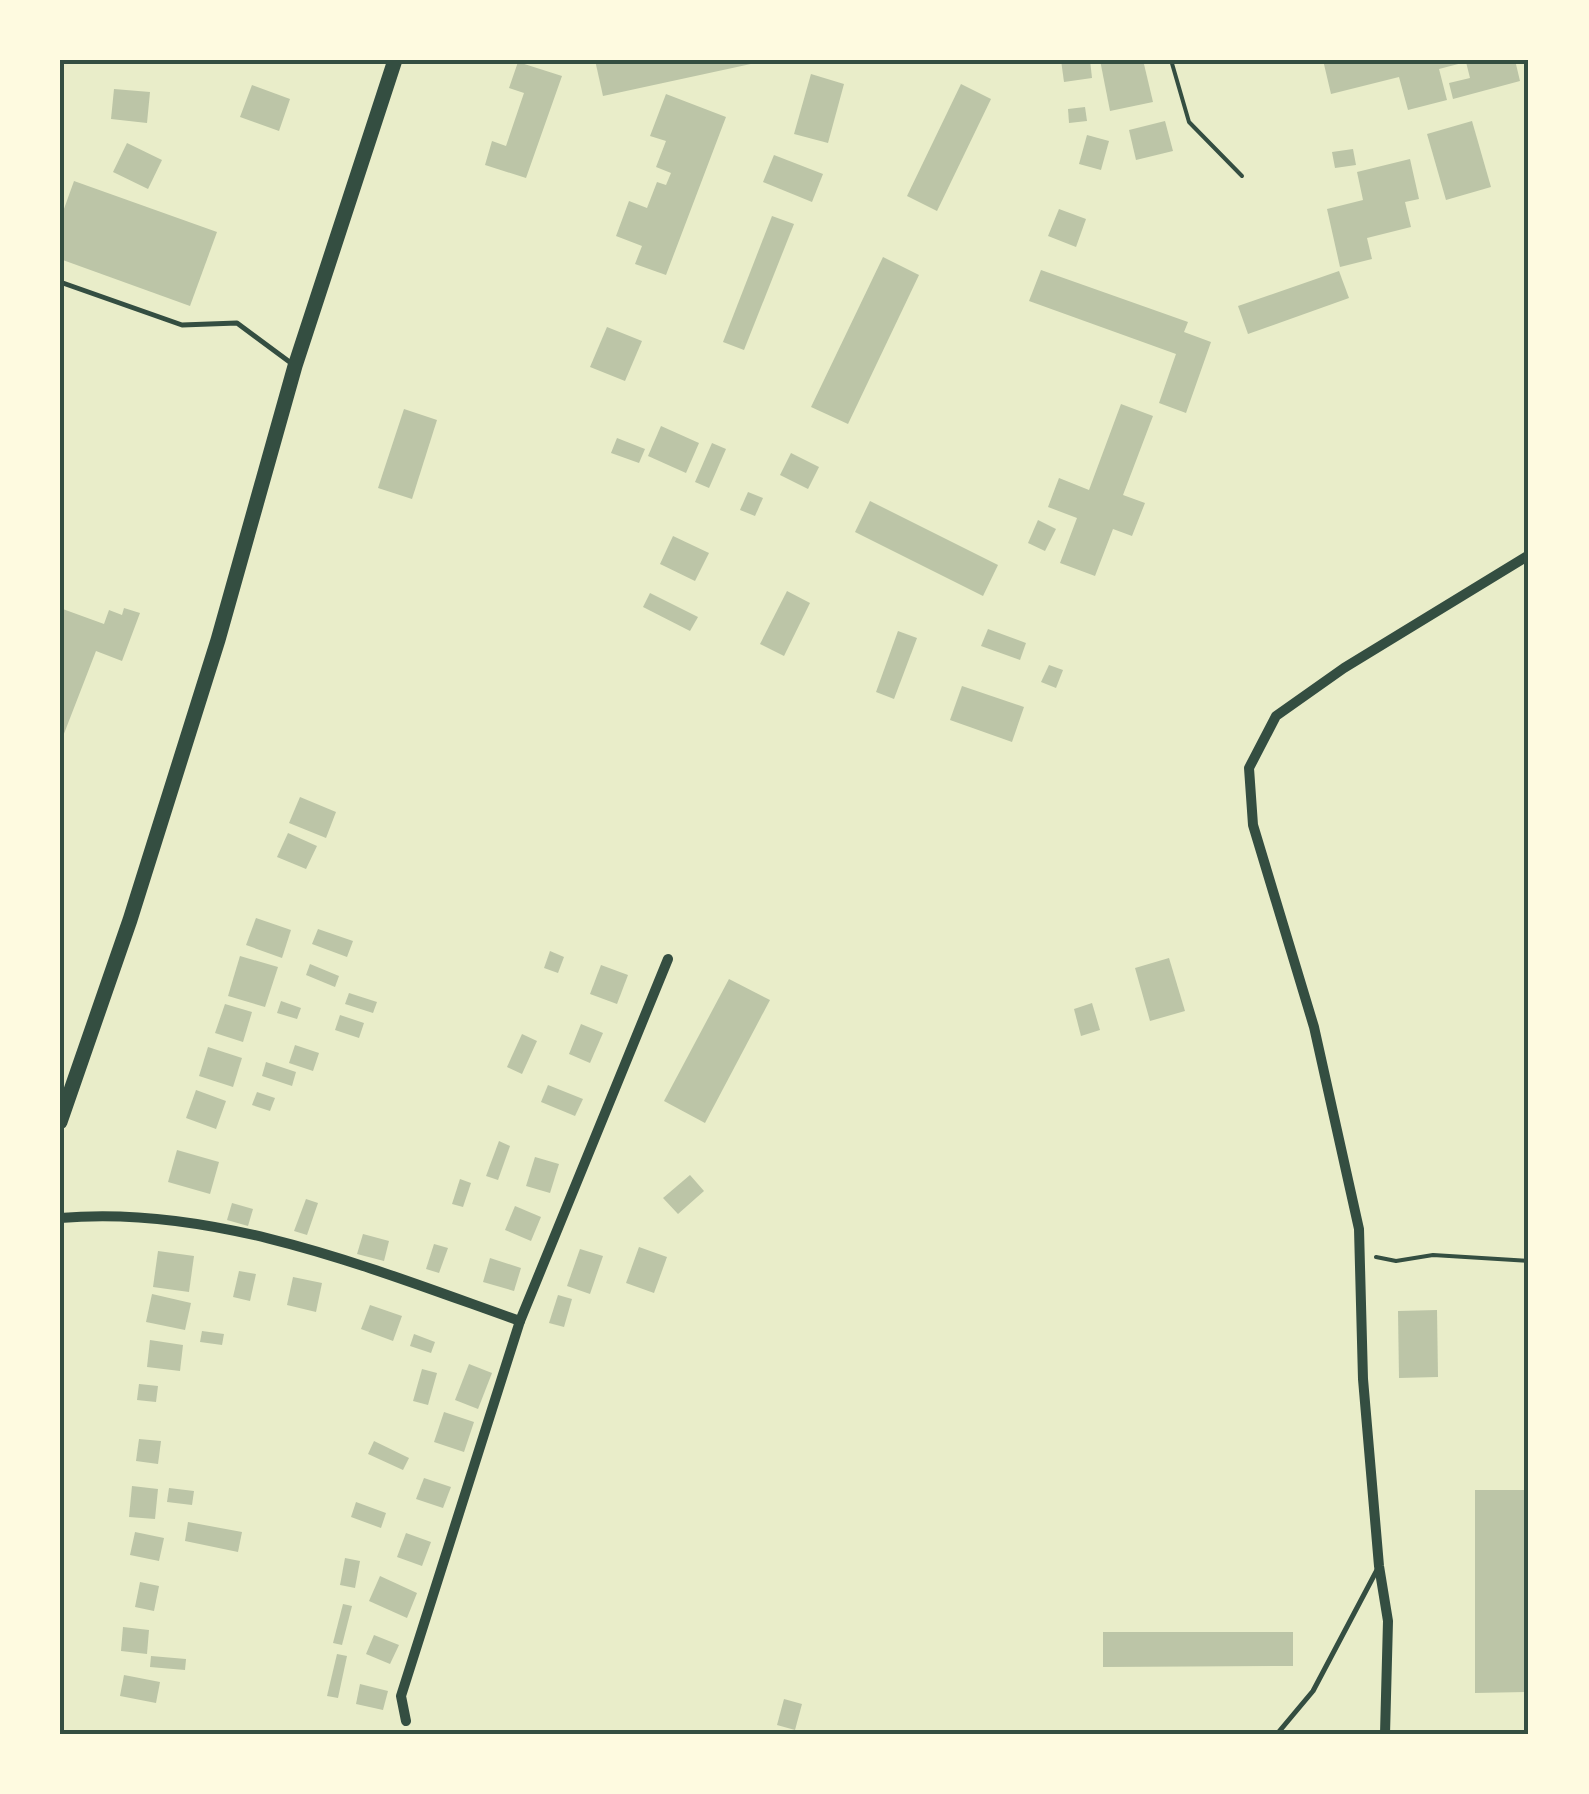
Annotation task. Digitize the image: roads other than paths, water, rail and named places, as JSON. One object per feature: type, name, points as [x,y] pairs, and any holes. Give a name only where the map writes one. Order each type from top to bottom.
[{"type":"main road","points":[[60,1122],[130,920],[218,640],[294,366],[395,60]]},
{"type":"street","points":[[1385,1734],[1388,1620],[1379,1566],[1363,1379],[1359,1229],[1314,1026],[1253,824],[1248,768],[1276,716],[1344,668],[1529,555]]},
{"type":"street","points":[[406,1721],[401,1696],[520,1321],[668,959]]},
{"type":"street","points":[[60,1218],[104,1214],[243,1232],[370,1268],[520,1321]]},
{"type":"lane","points":[[60,282],[182,325],[238,322],[294,366]]},
{"type":"lane","points":[[1276,1734],[1313,1691],[1379,1566]]},
{"type":"lane","points":[[406,1721],[412,1734]]}]
